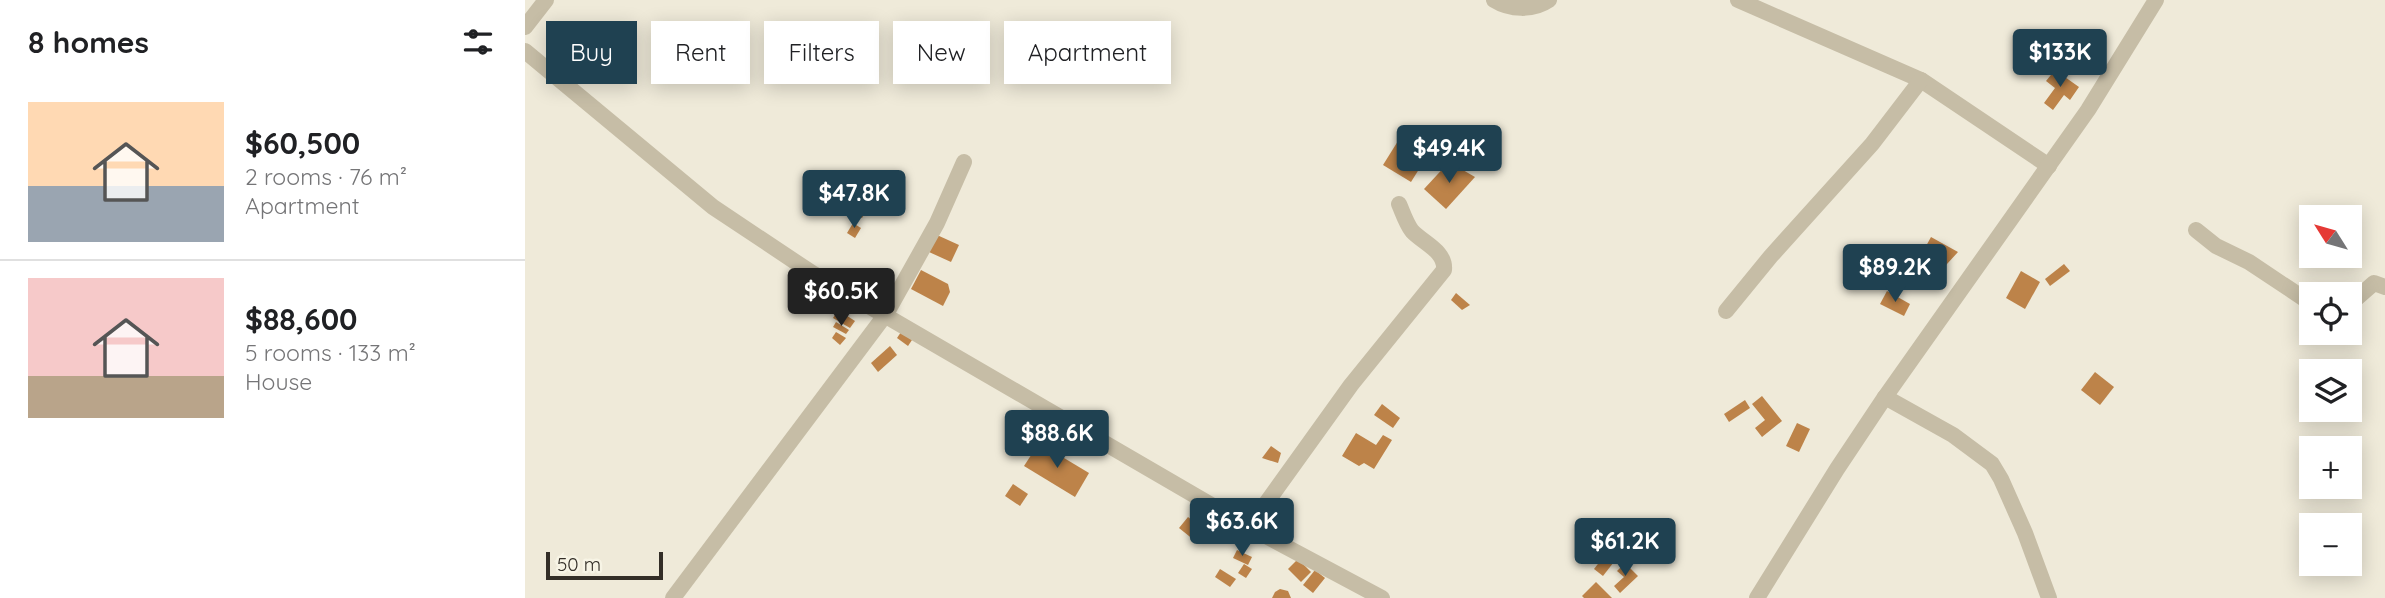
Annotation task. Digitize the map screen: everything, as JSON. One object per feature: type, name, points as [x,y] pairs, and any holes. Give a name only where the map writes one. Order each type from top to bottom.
[{"type":"street","points":[[525,27],[546,0]]},
{"type":"street","points":[[1494,0],[1519,8],[1543,4],[1549,0]]},
{"type":"street","points":[[1738,0],[1921,80],[2049,166]]},
{"type":"street","points":[[1757,598],[1885,397],[2088,110],[2156,0]]},
{"type":"street","points":[[525,51],[713,207],[812,273],[1249,527],[1382,598]]},
{"type":"street","points":[[1725,311],[1872,144],[1921,80]]},
{"type":"street","points":[[674,597],[886,314],[937,223],[964,162]]},
{"type":"street","points":[[1249,527],[1352,385],[1444,270],[1445,264],[1441,256],[1410,228],[1399,204]]},
{"type":"street","points":[[2196,230],[2216,246],[2249,262],[2299,295]]},
{"type":"street","points":[[2362,294],[2374,283],[2385,287]]},
{"type":"street","points":[[1885,397],[1953,435],[1992,464],[2025,533],[2049,598]]},
{"type":"building","points":[[2055,70],[2079,87],[2070,100],[2064,95],[2053,110],[2044,103],[2055,88],[2046,81]]},
{"type":"building","points":[[1398,141],[1426,158],[1411,182],[1383,165]]},
{"type":"building","points":[[1449,162],[1475,177],[1446,209],[1424,189]]},
{"type":"building","points":[[846,202],[866,211],[862,218],[843,209]]},
{"type":"building","points":[[853,223],[861,228],[855,238],[847,233]]},
{"type":"building","points":[[937,235],[959,245],[951,262],[929,252]]},
{"type":"building","points":[[1931,237],[1958,252],[1936,276],[1931,264],[1920,257]]},
{"type":"building","points":[[2064,264],[2070,271],[2050,286],[2045,279]]},
{"type":"building","points":[[1878,265],[1900,274],[1888,286],[1872,280]]},
{"type":"building","points":[[921,270],[948,284],[950,292],[943,306],[911,289]]},
{"type":"building","points":[[2021,271],[2040,282],[2025,309],[2006,298]]},
{"type":"building","points":[[1887,291],[1910,304],[1904,316],[1880,304]]},
{"type":"building","points":[[1456,293],[1470,305],[1462,310],[1451,300]]},
{"type":"building","points":[[838,310],[855,321],[850,328],[833,318]]},
{"type":"building","points":[[836,322],[849,330],[846,334],[833,327]]},
{"type":"building","points":[[836,332],[846,338],[840,345],[832,338]]},
{"type":"building","points":[[901,332],[912,340],[908,346],[897,338]]},
{"type":"building","points":[[890,346],[897,355],[878,372],[871,363]]},
{"type":"building","points":[[2095,372],[2114,387],[2100,405],[2081,390]]},
{"type":"building","points":[[1762,396],[1782,421],[1762,437],[1755,428],[1765,420],[1752,404]]},
{"type":"building","points":[[1745,400],[1750,408],[1729,422],[1724,414]]},
{"type":"building","points":[[1382,404],[1400,418],[1393,428],[1374,415]]},
{"type":"building","points":[[1797,423],[1810,429],[1799,452],[1786,446]]},
{"type":"building","points":[[1356,433],[1376,445],[1383,435],[1392,440],[1374,469],[1364,463],[1359,466],[1342,456]]},
{"type":"building","points":[[1039,443],[1089,473],[1075,497],[1024,466]]},
{"type":"building","points":[[1271,446],[1281,453],[1278,463],[1262,458]]},
{"type":"building","points":[[1013,484],[1028,494],[1020,506],[1005,496]]},
{"type":"building","points":[[1188,517],[1197,524],[1193,529],[1199,533],[1194,540],[1179,528]]},
{"type":"building","points":[[1237,550],[1252,557],[1248,565],[1233,558]]},
{"type":"building","points":[[1608,551],[1617,558],[1603,576],[1594,569]]},
{"type":"building","points":[[1298,559],[1311,572],[1301,582],[1288,569]]},
{"type":"building","points":[[1625,563],[1638,576],[1620,593],[1614,586],[1624,577],[1617,571]]},
{"type":"building","points":[[1244,564],[1252,569],[1246,578],[1238,573]]},
{"type":"building","points":[[1220,569],[1236,579],[1230,587],[1215,577]]},
{"type":"building","points":[[1315,570],[1325,578],[1313,593],[1303,585]]},
{"type":"building","points":[[1596,582],[1612,598],[1582,596]]},
{"type":"building","points":[[1280,589],[1288,591],[1291,598],[1272,598]]}]
